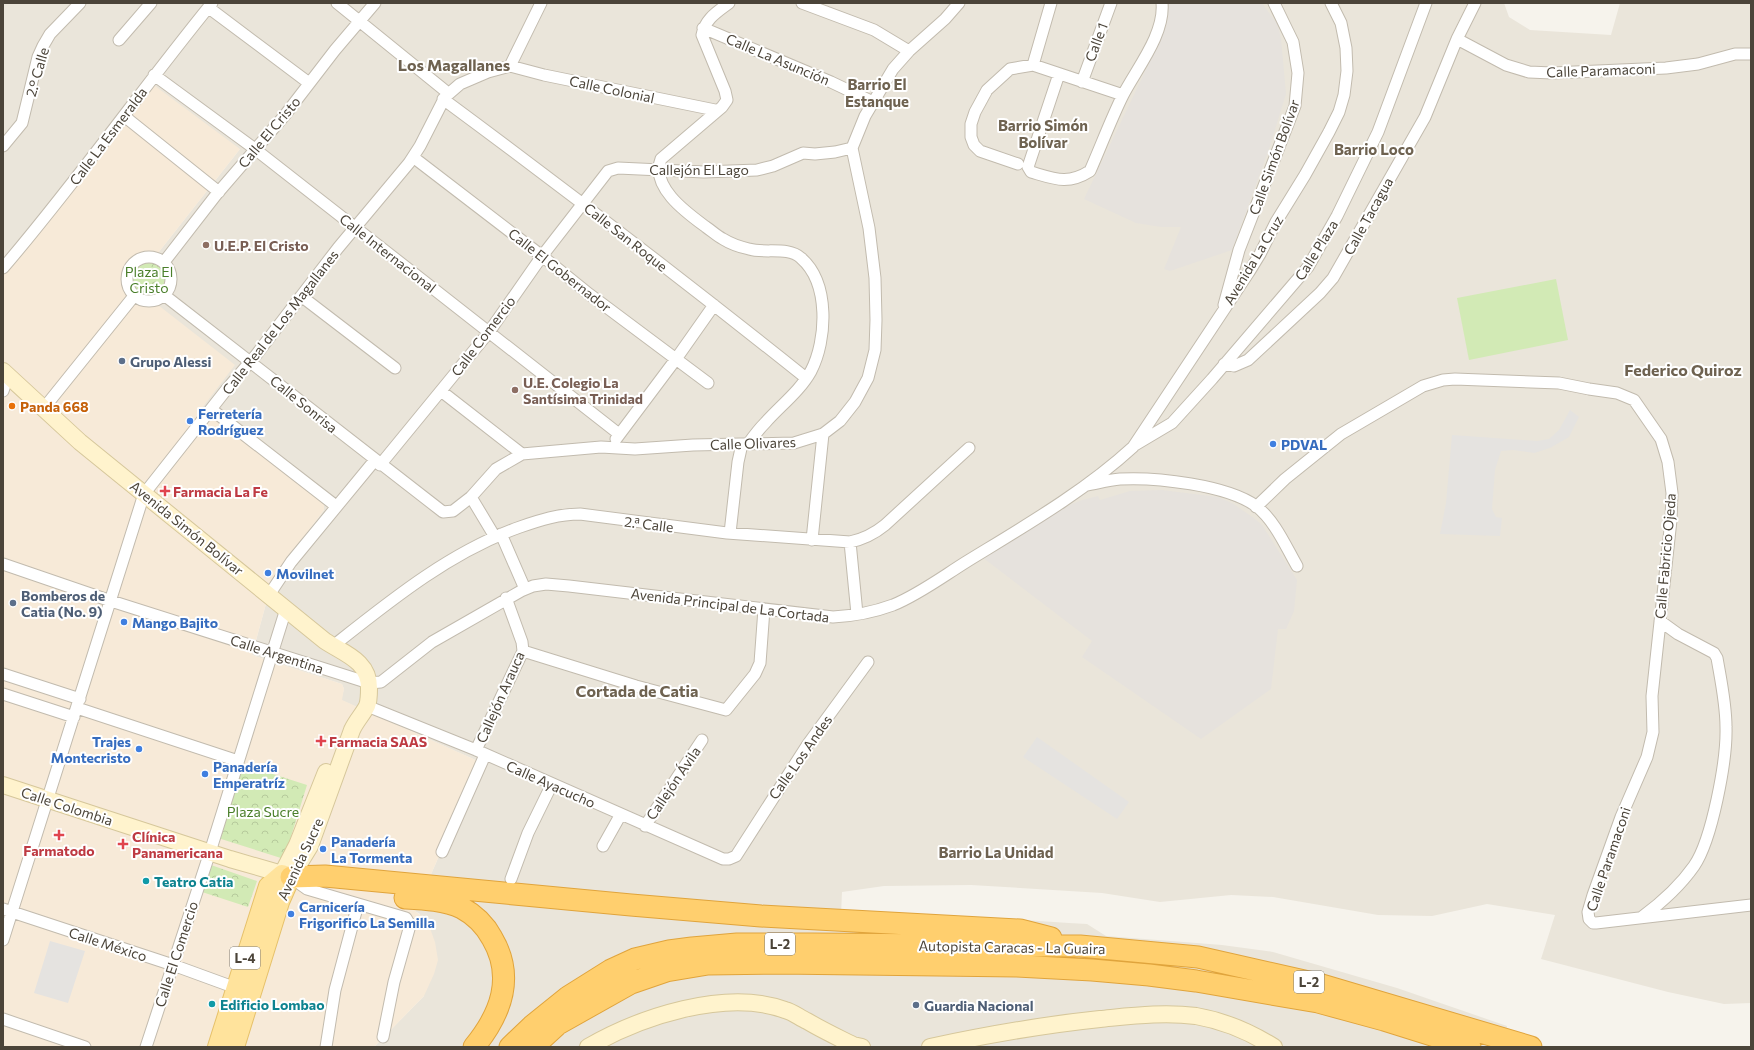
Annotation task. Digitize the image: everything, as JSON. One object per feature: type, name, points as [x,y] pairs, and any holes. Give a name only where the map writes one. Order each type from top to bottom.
[{"type":"highway","points":[[287,875],[325,876],[761,916],[1020,930],[1080,946]]},
{"type":"highway","points":[[287,875],[328,890],[427,900],[448,904],[462,908],[475,916],[486,929],[498,949],[504,978],[503,992],[494,1019],[474,1047]]},
{"type":"highway","name":"Autopista Caracas - La Guaira","points":[[510,1047],[549,1011],[611,970],[635,959],[669,951],[692,948],[752,944],[1080,946],[1198,957],[1272,972],[1387,1003],[1531,1047]]},
{"type":"highway","name":"Autopista Caracas - La Guaira","points":[[533,1047],[558,1024],[631,983],[666,972],[708,964],[779,963],[1017,966],[1150,975],[1196,981],[1318,1002],[1384,1020],[1470,1047]]},
{"type":"main road","name":"Avenida Simón Bolívar","points":[[6,374],[80,442],[333,646],[361,663],[366,671],[369,683]]},
{"type":"main road","name":"Avenida Sucre","points":[[217,1047],[268,886],[287,875],[310,846],[369,697],[369,683]]},
{"type":"main road","name":"Calle Colombia","points":[[3,785],[210,852],[287,875]]},
{"type":"main road","name":"Avenida Sucre","points":[[235,1047],[287,875]]},
{"type":"main road","points":[[588,1047],[646,1020],[686,1009],[740,1002],[764,1004],[786,1010],[853,1045],[862,1047]]},
{"type":"main road","points":[[930,1047],[992,1034],[1078,1021],[1158,1013],[1197,1016],[1224,1023],[1237,1027],[1274,1047]]},
{"type":"street","name":"2.° Calle","points":[[3,146],[22,122],[38,57],[43,46],[50,34],[80,3]]},
{"type":"street","points":[[120,40],[151,3]]},
{"type":"street","name":"Calle San Roque","points":[[337,3],[360,21],[446,96],[806,378]]},
{"type":"street","name":"Calle El Cristo","points":[[164,262],[219,192],[375,3]]},
{"type":"street","points":[[510,66],[541,3]]},
{"type":"street","points":[[729,3],[708,20],[703,28],[702,35],[725,91],[726,100],[722,107],[665,154],[661,159],[658,169],[661,179],[673,200],[684,211],[722,239],[750,250],[794,253],[801,257],[817,280],[821,293],[821,338],[820,348],[816,359],[806,378],[745,444],[738,462],[730,533]]},
{"type":"street","points":[[802,3],[874,30],[909,51]]},
{"type":"street","points":[[1033,65],[1050,3]]},
{"type":"street","name":"Calle 1","points":[[1082,82],[1111,3]]},
{"type":"street","points":[[1123,95],[1033,65],[1010,69],[987,90],[975,112],[971,124],[971,137],[974,144],[980,151],[1023,165],[1031,172],[1055,179],[1067,181],[1080,178],[1090,171],[1123,95],[1138,70],[1160,23],[1163,10],[1162,3]]},
{"type":"street","name":"Calle Simón Bolívar","points":[[1223,312],[1239,250],[1295,106],[1298,73],[1294,42],[1274,3]]},
{"type":"street","name":"Avenida La Cruz","points":[[1084,485],[1117,462],[1133,446],[1260,254],[1276,222],[1305,174],[1339,112],[1344,95],[1347,71],[1346,48],[1341,23],[1331,3]]},
{"type":"street","name":"Calle Plaza","points":[[1133,446],[1172,423],[1304,272],[1319,248],[1358,175],[1378,132],[1426,3]]},
{"type":"street","name":"Calle Tacagua","points":[[1224,364],[1234,366],[1248,360],[1320,293],[1333,278],[1425,117],[1457,39],[1475,3]]},
{"type":"street","points":[[852,148],[872,102],[893,69],[909,51],[957,4]]},
{"type":"street","points":[[211,5],[309,83]]},
{"type":"street","name":"Calle La Esmeralda","points":[[3,268],[25,243],[154,75],[211,5]]},
{"type":"street","name":"Calle La Asunción","points":[[703,28],[831,82],[872,102]]},
{"type":"street","name":"Calle Paramaconi","points":[[1457,39],[1506,65],[1528,72],[1666,68],[1698,64],[1735,54],[1751,54]]},
{"type":"street","name":"Calle Real de Los Magallanes","points":[[3,940],[7,911],[48,799],[144,494],[413,157],[446,96],[460,84],[488,72],[510,66]]},
{"type":"street","name":"Calle Colonial","points":[[510,66],[544,75],[715,110]]},
{"type":"street","points":[[1023,165],[1059,74]]},
{"type":"street","name":"Calle Internacional","points":[[154,75],[255,149],[619,434]]},
{"type":"street","points":[[124,116],[219,192]]},
{"type":"street","name":"Callejón El Lago","points":[[582,203],[611,169],[658,169],[704,172],[757,170],[773,166],[802,153],[816,154],[852,148]]},
{"type":"street","name":"Calle Olivares","points":[[442,512],[453,511],[471,497],[496,469],[522,454],[609,448],[635,449],[693,445],[794,444],[823,434],[840,420],[858,397],[868,378],[875,350],[875,278],[870,228],[852,148]]},
{"type":"street","name":"Calle El Gobernador","points":[[413,157],[589,294],[708,383]]},
{"type":"street","name":"Calle Comercio","points":[[269,595],[291,562],[336,506],[441,391],[489,332],[542,256],[582,203]]},
{"type":"street","points":[[146,257],[158,258],[164,262],[171,277],[170,288],[164,295],[152,302],[140,300],[134,296],[128,288],[126,282],[128,270],[131,265],[146,257]]},
{"type":"street","name":"Calle Sonrisa","points":[[164,295],[442,512]]},
{"type":"street","points":[[44,408],[134,296]]},
{"type":"street","points":[[301,296],[395,368]]},
{"type":"street","points":[[609,448],[676,359],[714,305]]},
{"type":"street","points":[[3,391],[6,374]]},
{"type":"street","name":"Calle Fabricio Ojeda","points":[[1256,507],[1285,479],[1341,434],[1400,398],[1428,384],[1443,380],[1455,379],[1559,383],[1617,393],[1634,400],[1661,439],[1668,462],[1672,493],[1671,520],[1652,710]]},
{"type":"street","points":[[441,391],[522,454]]},
{"type":"street","points":[[211,409],[336,506]]},
{"type":"street","points":[[812,540],[823,434]]},
{"type":"street","name":"2.ª Calle","points":[[333,646],[426,575],[498,535],[540,520],[568,514],[580,514],[730,533],[752,533],[812,540],[850,542],[868,537],[885,526],[969,448]]},
{"type":"street","points":[[1084,485],[1120,479],[1154,480],[1211,488],[1237,496],[1256,507],[1274,525],[1297,566]]},
{"type":"street","name":"Avenida Principal de La Cortada","points":[[369,683],[381,682],[432,642],[506,598],[525,589],[546,584],[833,617],[857,614],[893,605],[914,594],[1000,541],[1084,485]]},
{"type":"street","points":[[471,497],[498,535],[525,589]]},
{"type":"street","points":[[850,542],[857,614]]},
{"type":"street","name":"Calle Argentina","points":[[3,564],[110,601],[369,683]]},
{"type":"street","name":"Callejón Arauca","points":[[442,852],[480,753],[523,651],[522,642],[506,598]]},
{"type":"street","name":"Calle El Comercio","points":[[146,1047],[210,852],[286,609]]},
{"type":"street","points":[[523,651],[636,686],[726,710],[755,674],[760,663],[764,609]]},
{"type":"street","points":[[1642,918],[1666,898],[1683,880],[1694,866],[1702,852],[1710,829],[1718,793],[1726,728],[1725,702],[1717,658],[1714,653],[1678,634],[1660,621]]},
{"type":"street","name":"Calle Los Andes","points":[[736,856],[808,744],[868,662]]},
{"type":"street","points":[[3,674],[77,708],[238,761]]},
{"type":"street","points":[[3,694],[77,708]]},
{"type":"street","name":"Calle Paramaconi","points":[[1652,710],[1652,732],[1647,757],[1621,817],[1593,895],[1588,912],[1589,920],[1593,923],[1751,905]]},
{"type":"street","name":"Calle Ayacucho","points":[[362,713],[480,753],[723,859],[730,859],[736,856]]},
{"type":"street","name":"Callejón Ávila","points":[[645,826],[702,740]]},
{"type":"street","points":[[511,879],[528,833],[552,784]]},
{"type":"street","points":[[603,846],[621,814]]},
{"type":"street","points":[[287,875],[307,889],[406,918],[409,923],[409,929],[394,982],[383,1037]]},
{"type":"street","points":[[326,1047],[335,990],[358,904]]},
{"type":"street","name":"Calle México","points":[[7,911],[173,965],[236,988]]},
{"type":"street","points":[[3,1019],[85,1047]]},
{"type":"shaded area","points":[[3,3],[1504,3],[1509,17],[1530,30],[1611,35],[1620,3],[1751,3],[1751,1003],[1724,1004],[1668,992],[1541,959],[1555,915],[1487,904],[1432,916],[1378,915],[1273,897],[1231,895],[1160,902],[1102,893],[971,885],[884,886],[842,892],[841,915],[1009,919],[1087,924],[1106,936],[1222,945],[1273,952],[1397,988],[1507,1026],[1504,1047],[374,1047],[424,996],[420,914],[415,911],[480,762],[341,700],[344,689],[342,684],[252,655],[273,578],[324,510],[202,408],[153,306],[147,306],[136,302],[130,297],[125,289],[123,281],[124,272],[128,263],[134,257],[141,254],[158,253],[240,149],[3,271]]},
{"type":"shaded area","points":[[1168,3],[1262,3],[1278,25],[1281,39],[1286,94],[1269,149],[1232,250],[1170,271],[1164,269],[1181,227],[1161,227],[1136,223],[1084,199],[1164,32],[1168,12]]},
{"type":"shaded area","points":[[151,83],[240,149],[158,253],[141,254],[134,257],[128,263],[124,272],[123,281],[125,289],[130,297],[136,302],[147,306],[158,305],[235,365],[202,408],[324,501],[324,510],[273,578],[252,655],[342,684],[344,689],[342,700],[480,762],[415,911],[427,920],[435,942],[438,960],[434,974],[424,996],[374,1047],[3,1047],[3,271]]},
{"type":"shaded area","points":[[1570,410],[1579,417],[1569,437],[1550,448],[1534,453],[1513,450],[1501,451],[1495,470],[1492,509],[1496,517],[1502,518],[1500,536],[1440,534],[1446,503],[1452,435],[1537,441],[1549,439],[1559,430]]},
{"type":"shaded area","points":[[1162,490],[1218,497],[1232,503],[1262,525],[1297,580],[1294,611],[1286,629],[1278,629],[1271,689],[1201,739],[1082,657],[1092,641],[982,557],[1055,511],[1082,500],[1098,496],[1100,500],[1130,491]]},
{"type":"shaded area","points":[[1037,737],[1129,802],[1117,819],[1023,757]]},
{"type":"shaded area","points":[[50,941],[85,951],[68,1003],[34,993]]},
{"type":"green space","name":"Plaza El Cristo","points":[[145,260],[153,260],[163,265],[167,272],[167,286],[163,293],[153,298],[145,298],[135,293],[133,290],[130,283],[130,275],[135,265],[138,263]]},
{"type":"green space","points":[[1556,279],[1568,340],[1469,360],[1457,298]]},
{"type":"green space","name":"Plaza Sucre","points":[[242,764],[307,785],[284,859],[218,838]]},
{"type":"green space","points":[[211,865],[257,881],[248,907],[202,892]]},
{"type":"place","name":"U.E.P. El Cristo","points":[[206,245]]},
{"type":"place","name":"Grupo Alessi","points":[[122,361]]},
{"type":"place","name":"U.E. Colegio La Santísima Trinidad","points":[[515,390]]},
{"type":"place","name":"Panda 668","points":[[12,406]]},
{"type":"place","name":"Ferretería Rodríguez","points":[[190,421]]},
{"type":"place","name":"PDVAL","points":[[1273,444]]},
{"type":"place","name":"Farmacia La Fe","points":[[165,491]]},
{"type":"place","name":"Movilnet","points":[[268,573]]},
{"type":"place","name":"Bomberos de Catia (No. 9)","points":[[13,603]]},
{"type":"place","name":"Mango Bajito","points":[[124,622]]},
{"type":"place","name":"Farmacia SAAS","points":[[321,741]]},
{"type":"place","name":"Trajes Montecristo","points":[[139,749]]},
{"type":"place","name":"Panadería Emperatríz","points":[[205,774]]},
{"type":"place","name":"Farmatodo","points":[[59,835]]},
{"type":"place","name":"Clínica Panamericana","points":[[123,844]]},
{"type":"place","name":"Panadería La Tormenta","points":[[323,849]]},
{"type":"place","name":"Teatro Catia","points":[[146,881]]},
{"type":"place","name":"Carnicería Frigorifico La Semilla","points":[[291,914]]},
{"type":"place","name":"Edificio Lombao","points":[[212,1004]]},
{"type":"place","name":"Guardia Nacional","points":[[916,1005]]},
{"type":"district","name":"Los Magallanes","points":[[454,64]]},
{"type":"district","name":"Barrio El Estanque","points":[[877,92]]},
{"type":"district","name":"Barrio Simón Bolívar","points":[[1043,134]]},
{"type":"district","name":"Barrio Loco","points":[[1374,149]]},
{"type":"district","name":"Federico Quiroz","points":[[1683,369]]},
{"type":"district","name":"Cortada de Catia","points":[[637,690]]},
{"type":"district","name":"Barrio La Unidad","points":[[996,852]]}]
